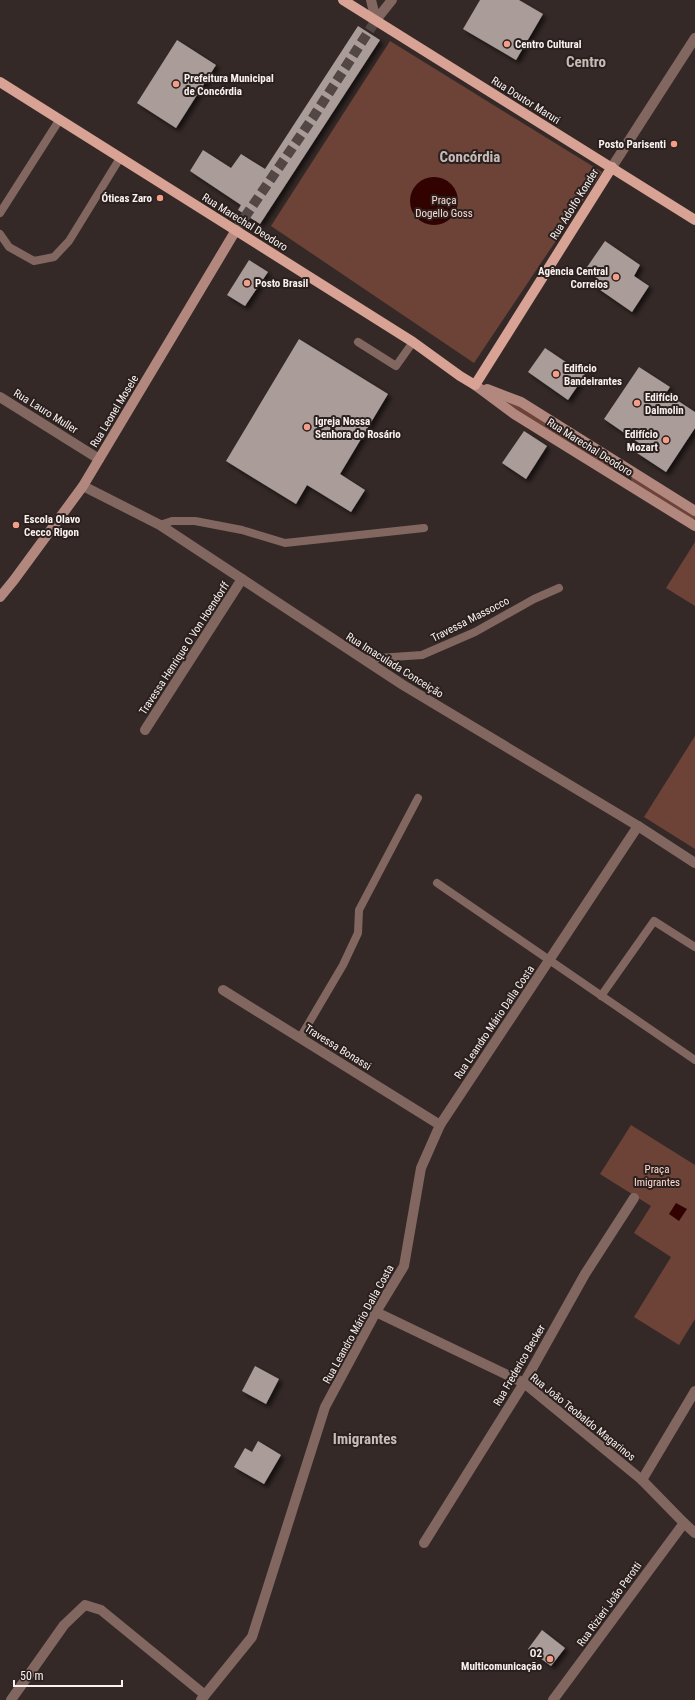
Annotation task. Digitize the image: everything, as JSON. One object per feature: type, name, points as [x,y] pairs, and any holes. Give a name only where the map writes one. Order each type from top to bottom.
[{"type":"main road","name":"Rua Doutor Maruri","points":[[344,0],[695,220]]},
{"type":"main road","name":"Rua Marechal Deodoro","points":[[0,82],[413,342],[475,385]]},
{"type":"main road","name":"Rua Adolfo Konder","points":[[475,385],[612,167]]},
{"type":"street","points":[[371,0],[376,20]]},
{"type":"street","points":[[376,20],[392,0]]},
{"type":"street","name":"Rua Adolfo Konder","points":[[612,167],[695,38]]},
{"type":"street","name":"Rua Leonel Mosele","points":[[0,597],[83,486],[236,230]]},
{"type":"street","name":"Rua Marechal Deodoro","points":[[475,385],[522,402],[695,511]]},
{"type":"street","name":"Rua Marechal Deodoro","points":[[475,385],[514,414],[695,526]]},
{"type":"street","name":"Rua Lauro Muller","points":[[0,397],[99,459]]},
{"type":"street","name":"Rua Imaculada Conceição","points":[[83,486],[160,525],[363,660],[638,826],[695,864]]},
{"type":"street","name":"Travessa Henrique O Von Hoendorff","points":[[145,730],[242,579]]},
{"type":"street","name":"Rua Leandro Mário Dalla Costa","points":[[203,1697],[252,1637],[325,1407],[376,1312],[404,1266],[421,1168],[440,1125],[638,826]]},
{"type":"street","name":"Travessa Bonassi","points":[[223,990],[440,1125]]},
{"type":"street","name":"Rua Frederico Becker","points":[[424,1543],[524,1383],[585,1274],[634,1198]]},
{"type":"street","name":"Rua João Teobaldo Magarinos","points":[[376,1312],[524,1383],[642,1480],[695,1533]]},
{"type":"street","points":[[642,1480],[695,1391]]},
{"type":"street","name":"Rua Rizieri João Perotti","points":[[553,1700],[684,1523]]},
{"type":"street","points":[[11,1700],[64,1625],[85,1605],[101,1610],[203,1697]]},
{"type":"lane","points":[[0,213],[60,119]]},
{"type":"lane","points":[[0,234],[9,247],[34,261],[54,257],[69,241],[120,158]]},
{"type":"lane","points":[[358,342],[396,366],[413,342]]},
{"type":"lane","points":[[160,525],[172,521],[195,521],[242,530],[285,543],[424,528]]},
{"type":"lane","name":"Travessa Massocco","points":[[363,660],[422,655],[475,632],[534,599],[559,588]]},
{"type":"lane","points":[[300,1038],[344,964],[358,934],[359,910],[418,798]]},
{"type":"lane","points":[[437,883],[695,1060]]},
{"type":"lane","points":[[601,996],[654,921],[695,947]]},
{"type":"green space","name":"Praça Dogello Goss","points":[[390,41],[602,172],[474,363],[271,226]]},
{"type":"green space","points":[[501,397],[521,404],[613,461],[615,469],[608,470],[515,412]]},
{"type":"green space","points":[[639,477],[695,514],[695,519],[690,521],[633,485],[631,478]]},
{"type":"green space","points":[[695,542],[695,606],[666,588]]},
{"type":"green space","points":[[695,736],[695,849],[644,817]]},
{"type":"green space","name":"Praça Imigrantes","points":[[631,1125],[695,1165],[695,1319],[679,1345],[634,1317],[671,1257],[634,1233],[651,1206],[600,1174]]},
{"type":"shaded area","points":[[434,177],[443,179],[451,184],[456,192],[458,201],[456,210],[451,218],[443,223],[434,225],[425,223],[417,218],[412,210],[410,201],[412,192],[417,184],[425,179]]},
{"type":"shaded area","points":[[676,1203],[687,1209],[679,1221],[669,1214]]},
{"type":"building","name":"Centro Cultural","points":[[480,0],[519,0],[543,14],[516,60],[463,29]]},
{"type":"building","points":[[358,26],[380,40],[260,224],[238,210],[241,205],[190,171],[203,150],[231,168],[241,154],[265,169]]},
{"type":"building","name":"Prefeitura Municipal de Concórdia","points":[[177,40],[216,65],[176,128],[137,103]]},
{"type":"building","name":"Agência Central Correios","points":[[605,241],[640,265],[634,276],[649,286],[632,312],[593,285],[597,278],[585,270]]},
{"type":"building","name":"Posto Brasil","points":[[249,260],[268,272],[245,306],[227,295]]},
{"type":"building","name":"Igreja Nossa Senhora do Rosário","points":[[299,339],[388,394],[340,474],[365,490],[351,512],[307,485],[296,504],[226,461]]},
{"type":"building","name":"Edificio Bandeirantes","points":[[545,348],[585,375],[568,400],[528,372]]},
{"type":"building","points":[[639,367],[670,387],[666,393],[695,412],[695,428],[666,472],[637,453],[642,445],[604,419]]},
{"type":"building","points":[[524,431],[547,446],[526,479],[502,463]]},
{"type":"building","points":[[255,1366],[279,1379],[266,1404],[242,1391]]},
{"type":"building","points":[[258,1441],[281,1455],[264,1484],[234,1467],[245,1448],[252,1452]]},
{"type":"building","points":[[542,1630],[565,1648],[551,1666],[528,1649]]},
{"type":"tunnel","points":[[236,230],[314,116],[376,20]]},
{"type":"place","name":"Centro Cultural","points":[[507,44]]},
{"type":"place","name":"Prefeitura Municipal de Concórdia","points":[[176,84]]},
{"type":"place","name":"Posto Parisenti","points":[[674,144]]},
{"type":"place","name":"Óticas Zaro","points":[[160,198]]},
{"type":"place","name":"Agência Central Correios","points":[[616,277]]},
{"type":"place","name":"Posto Brasil","points":[[247,283]]},
{"type":"place","name":"Edificio Bandeirantes","points":[[556,374]]},
{"type":"place","name":"Edifício Dalmolin","points":[[637,403]]},
{"type":"place","name":"Igreja Nossa Senhora do Rosário","points":[[307,427]]},
{"type":"place","name":"Edifício Mozart","points":[[666,440]]},
{"type":"place","name":"Escola Olavo Cecco Rigon","points":[[16,525]]},
{"type":"place","name":"O2 Multicomunicação","points":[[550,1659]]},
{"type":"district","name":"Centro","points":[[586,62]]},
{"type":"district","name":"Concórdia","points":[[470,157]]},
{"type":"district","name":"Imigrantes","points":[[365,1439]]}]
